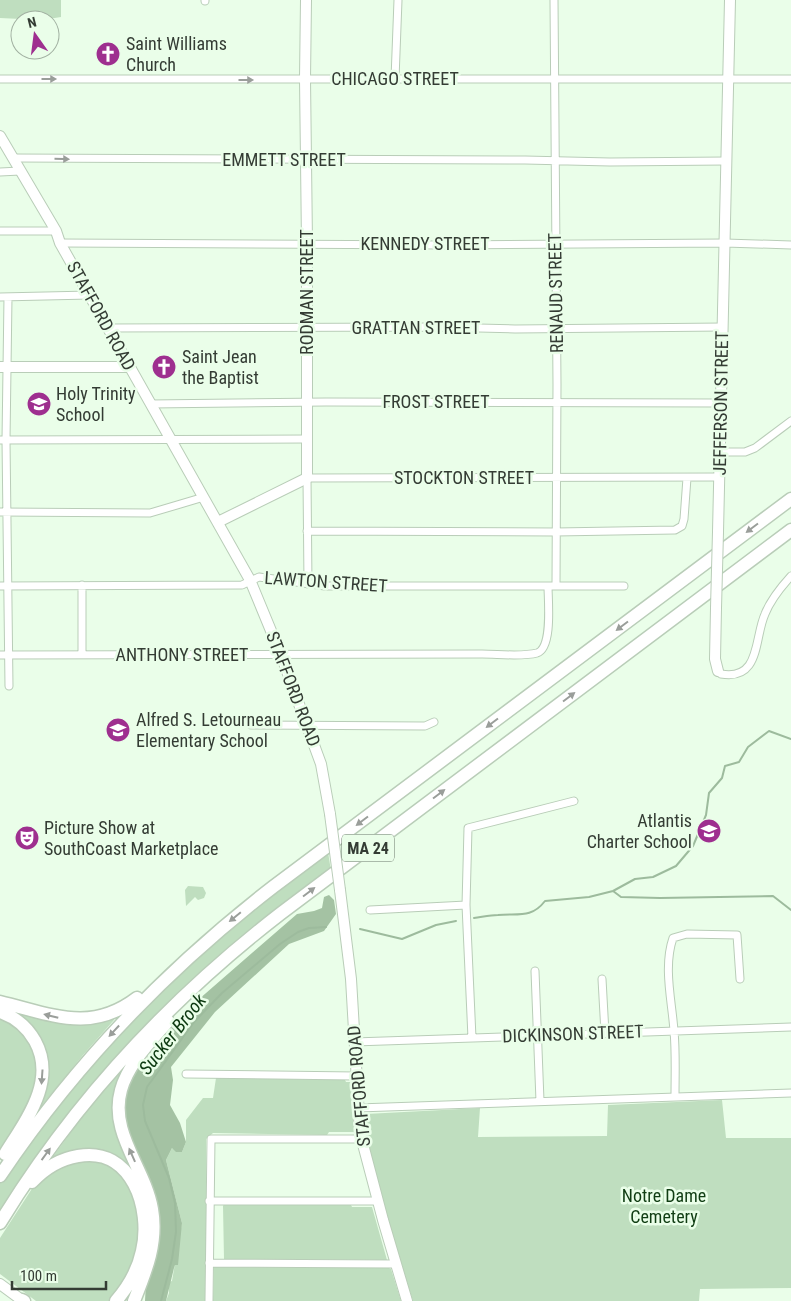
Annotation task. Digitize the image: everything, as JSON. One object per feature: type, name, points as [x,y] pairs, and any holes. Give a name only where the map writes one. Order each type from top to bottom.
[{"type":"highway","name":"MA 24","points":[[0,1176],[33,1128],[80,1068],[137,1007],[186,959],[274,887],[791,499]]},
{"type":"highway","name":"MA 24","points":[[0,1225],[29,1178],[84,1104],[124,1058],[193,987],[280,914],[791,530]]},
{"type":"highway","points":[[134,1301],[152,1252],[154,1219],[148,1194],[118,1118],[118,1103],[123,1082],[135,1063],[182,1006],[280,914]]},
{"type":"highway","points":[[0,1002],[65,1019],[101,1017],[114,1013],[131,1003],[186,959]]},
{"type":"highway","points":[[0,1012],[16,1019],[31,1035],[40,1054],[42,1071],[42,1083],[36,1101],[0,1163]]},
{"type":"highway","points":[[0,1225],[32,1182],[57,1163],[75,1156],[90,1155],[105,1158],[118,1165],[130,1176],[137,1189],[143,1212],[145,1235],[143,1250],[136,1270],[129,1284],[116,1301]]},
{"type":"street","name":"RODMAN STREET","points":[[306,0],[308,584]]},
{"type":"street","points":[[396,79],[398,0]]},
{"type":"street","name":"RENAUD STREET","points":[[543,649],[548,637],[556,532],[554,0]]},
{"type":"street","name":"JEFFERSON STREET","points":[[730,0],[715,659],[718,671],[721,674],[740,672],[752,663],[765,614],[791,576]]},
{"type":"street","name":"CHICAGO STREET","points":[[0,79],[791,79]]},
{"type":"street","name":"STAFFORD ROAD","points":[[0,136],[56,231],[60,243],[250,580],[281,655],[321,764],[330,814],[351,979],[361,1138],[407,1301]]},
{"type":"street","name":"EMMETT STREET","points":[[13,158],[726,161]]},
{"type":"street","points":[[0,172],[20,171]]},
{"type":"street","points":[[0,231],[56,231]]},
{"type":"street","name":"KENNEDY STREET","points":[[60,243],[443,245],[725,243],[791,245]]},
{"type":"street","points":[[9,686],[9,655],[4,586],[4,297],[90,295]]},
{"type":"street","name":"GRATTAN STREET","points":[[108,328],[723,327]]},
{"type":"street","points":[[4,367],[130,367]]},
{"type":"street","name":"FROST STREET","points":[[151,404],[306,402],[721,403]]},
{"type":"street","points":[[720,452],[745,452],[755,448],[791,420]]},
{"type":"street","points":[[3,440],[307,439]]},
{"type":"street","name":"STOCKTON STREET","points":[[218,522],[307,478],[720,477]]},
{"type":"street","points":[[307,531],[664,532],[679,529],[684,519],[687,478]]},
{"type":"street","points":[[4,512],[150,513],[204,497]]},
{"type":"street","name":"LAWTON STREET","points":[[4,586],[242,585],[259,577],[325,586],[624,586]]},
{"type":"street","points":[[82,585],[82,656]]},
{"type":"street","name":"ANTHONY STREET","points":[[0,655],[520,654],[537,653],[543,649]]},
{"type":"street","points":[[251,725],[424,726],[434,722]]},
{"type":"street","points":[[472,1038],[466,905],[468,828],[574,801]]},
{"type":"street","points":[[370,910],[466,905]]},
{"type":"street","points":[[675,1097],[674,1032],[669,985],[669,953],[672,939],[676,936],[687,934],[737,935],[740,979]]},
{"type":"street","points":[[535,971],[540,1101]]},
{"type":"street","points":[[602,979],[605,1034]]},
{"type":"street","name":"DICKINSON STREET","points":[[354,1042],[791,1027]]},
{"type":"street","points":[[186,1074],[356,1076]]},
{"type":"street","points":[[358,1108],[791,1093]]},
{"type":"street","points":[[209,1301],[211,1139],[361,1138]]},
{"type":"street","points":[[209,1201],[378,1202]]},
{"type":"street","points":[[209,1263],[396,1264]]},
{"type":"street","points":[[0,1284],[23,1301]]},
{"type":"green space","points":[[0,0],[61,0],[61,17],[60,10],[10,10],[10,18],[0,18]]},
{"type":"green space","points":[[328,852],[331,871],[190,984],[0,1216],[0,1183],[97,1055],[203,949]]},
{"type":"green space","points":[[188,886],[203,887],[206,893],[204,898],[198,900],[195,897],[186,906],[185,890]]},
{"type":"green space","points":[[329,895],[334,900],[336,914],[324,931],[289,944],[215,1012],[171,1067],[173,1080],[170,1105],[180,1123],[186,1142],[182,1152],[176,1152],[172,1148],[166,1160],[182,1223],[178,1265],[175,1265],[174,1268],[166,1301],[145,1301],[146,1282],[153,1263],[122,1118],[130,1078],[144,1058],[152,1054],[170,1030],[198,1000],[297,914],[322,908],[324,897]]},
{"type":"green space","points":[[4,1006],[113,1017],[114,1020],[40,1108],[38,1106],[45,1061]]},
{"type":"green space","points":[[0,1015],[24,1031],[39,1067],[30,1108],[0,1159]]},
{"type":"green space","points":[[126,1065],[139,1179],[119,1161],[53,1161],[52,1158],[82,1117]]},
{"type":"green space","points":[[216,1078],[345,1080],[346,1082],[351,1082],[354,1132],[329,1132],[327,1135],[213,1133],[206,1139],[206,1301],[166,1301],[169,1293],[169,1282],[172,1281],[182,1223],[166,1160],[172,1148],[182,1152],[186,1142],[186,1120],[203,1098],[213,1098]]},
{"type":"green space","name":"Notre Dame Cemetery","points":[[722,1100],[726,1138],[791,1138],[791,1288],[700,1289],[699,1301],[413,1301],[368,1146],[365,1130],[366,1114],[480,1108],[478,1137],[607,1136],[608,1105]]},
{"type":"green space","points":[[96,1159],[124,1174],[142,1221],[135,1264],[110,1301],[36,1301],[0,1274],[0,1238],[35,1184],[61,1165]]},
{"type":"green space","points":[[224,1204],[351,1205],[352,1207],[372,1207],[387,1260],[224,1259]]},
{"type":"green space","points":[[214,1267],[389,1268],[391,1269],[401,1301],[213,1301]]},
{"type":"waterway","name":"Sucker Brook","points":[[474,918],[529,913],[540,907],[545,901],[589,897],[613,891],[635,879],[653,877],[676,866],[693,846],[706,815],[709,793],[722,778],[725,766],[739,762],[748,747],[769,731],[791,739]]},
{"type":"waterway","points":[[613,891],[621,897],[773,896],[791,910]]},
{"type":"waterway","name":"Sucker Brook","points":[[360,929],[402,939],[436,925],[456,921]]},
{"type":"waterway","name":"Sucker Brook","points":[[161,1301],[172,1259],[176,1232],[175,1203],[169,1178],[145,1121],[143,1105],[147,1087],[194,1022],[222,993],[280,944],[298,932],[309,928],[326,927]]},
{"type":"place","name":"Saint Williams Church","points":[[108,54]]},
{"type":"place","name":"Saint Jean the Baptist","points":[[164,367]]},
{"type":"place","name":"Holy Trinity School","points":[[39,404]]},
{"type":"place","name":"Alfred S. Letourneau Elementary School","points":[[118,730]]},
{"type":"place","name":"Atlantis Charter School","points":[[709,831]]},
{"type":"place","name":"Picture Show at SouthCoast Marketplace","points":[[27,838]]}]
